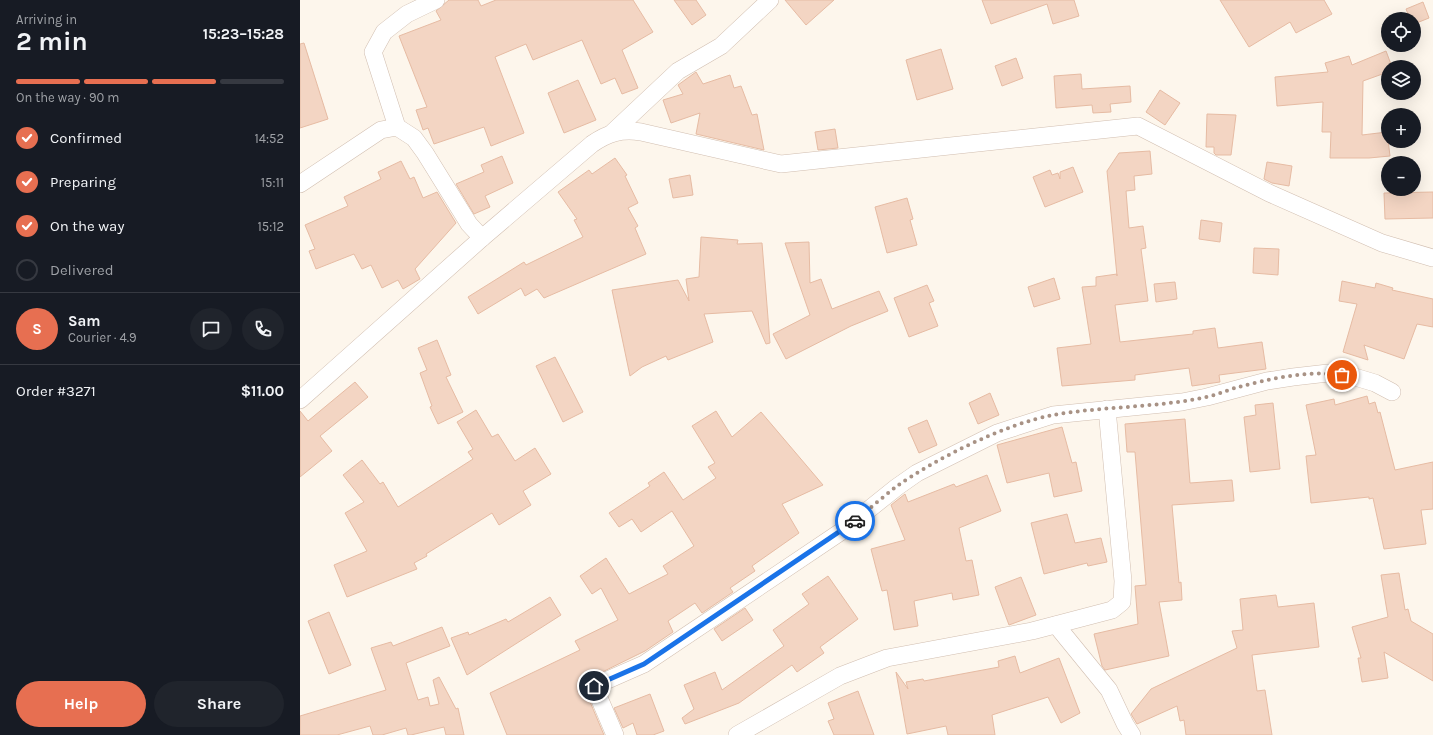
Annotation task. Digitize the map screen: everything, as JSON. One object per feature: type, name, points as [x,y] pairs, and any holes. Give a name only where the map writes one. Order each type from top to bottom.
[{"type":"street","points":[[397,128],[373,52],[384,32],[407,14],[436,0]]},
{"type":"street","points":[[300,400],[482,238],[592,144],[613,132],[678,70],[721,46],[770,0]]},
{"type":"street","points":[[613,132],[628,130],[641,132],[781,164],[1138,126],[1269,193],[1382,243],[1433,258]]},
{"type":"street","points":[[302,178],[381,130],[397,128],[414,138],[426,153],[469,224],[482,238]]},
{"type":"street","points":[[615,735],[594,686],[644,664],[842,531],[917,473],[976,443],[1022,424],[1053,415],[1182,402],[1267,381],[1328,373],[1356,377],[1375,383],[1392,392]]},
{"type":"street","points":[[737,735],[840,676],[869,664],[887,658],[1056,625],[1112,610],[1122,602],[1123,581],[1107,409]]},
{"type":"street","points":[[1056,625],[1109,690],[1125,724],[1132,735]]},
{"type":"building","points":[[449,0],[478,0],[481,6],[496,0],[633,0],[653,32],[622,50],[638,88],[622,94],[615,78],[601,84],[582,40],[533,60],[526,44],[495,57],[524,133],[491,146],[484,127],[434,144],[428,128],[423,130],[416,110],[427,107],[399,36],[441,20],[436,11]]},
{"type":"building","points":[[674,0],[696,0],[706,15],[692,25]]},
{"type":"building","points":[[785,0],[834,0],[806,25]]},
{"type":"building","points":[[982,0],[1074,0],[1079,16],[1053,24],[1047,4],[991,24]]},
{"type":"building","points":[[1220,0],[1324,0],[1332,14],[1296,33],[1290,22],[1249,47]]},
{"type":"building","points":[[1423,2],[1429,18],[1421,21],[1421,12],[1407,12],[1406,9]]},
{"type":"building","points":[[304,43],[328,119],[300,128],[300,44]]},
{"type":"building","points":[[941,49],[953,89],[917,100],[906,60]]},
{"type":"building","points":[[1386,52],[1389,60],[1381,60],[1381,75],[1363,81],[1362,135],[1381,133],[1381,148],[1389,148],[1390,156],[1369,158],[1330,158],[1331,132],[1322,132],[1323,102],[1277,106],[1275,77],[1328,72],[1325,63],[1349,56],[1352,65]]},
{"type":"building","points":[[1016,58],[1023,78],[1002,86],[995,66]]},
{"type":"building","points":[[696,72],[703,84],[730,75],[734,88],[741,86],[752,115],[757,114],[764,150],[696,134],[700,113],[671,123],[663,100],[683,94],[678,85]]},
{"type":"building","points":[[1081,74],[1082,89],[1130,86],[1131,102],[1110,104],[1111,112],[1093,113],[1092,105],[1056,108],[1054,76]]},
{"type":"building","points":[[578,80],[596,120],[564,133],[548,93]]},
{"type":"building","points":[[1160,90],[1180,103],[1165,125],[1146,112]]},
{"type":"building","points":[[1207,114],[1236,115],[1231,155],[1216,155],[1214,153],[1214,147],[1206,147]]},
{"type":"building","points":[[835,129],[838,148],[818,150],[815,132]]},
{"type":"building","points":[[1150,151],[1152,174],[1134,176],[1135,190],[1126,191],[1129,228],[1143,226],[1146,248],[1141,249],[1148,301],[1115,305],[1120,342],[1193,334],[1193,331],[1215,328],[1218,348],[1262,342],[1266,369],[1219,375],[1220,382],[1192,386],[1189,368],[1135,375],[1135,380],[1062,386],[1057,348],[1091,344],[1082,287],[1096,286],[1096,277],[1117,274],[1107,171],[1119,153]]},
{"type":"building","points":[[502,156],[513,183],[485,196],[490,207],[474,214],[456,184],[484,172],[481,165]]},
{"type":"building","points":[[615,158],[627,175],[625,176],[638,203],[628,208],[638,226],[635,228],[646,254],[544,298],[537,289],[525,296],[521,288],[478,314],[468,297],[524,262],[526,265],[583,237],[574,220],[577,219],[558,192],[589,170],[592,174]]},
{"type":"building","points":[[401,161],[410,179],[414,177],[423,198],[437,192],[456,223],[415,269],[420,279],[403,289],[398,280],[382,288],[371,265],[362,269],[354,254],[316,269],[309,251],[315,249],[305,225],[348,206],[344,197],[381,179],[378,172]]},
{"type":"building","points":[[1267,162],[1292,166],[1289,186],[1272,183],[1264,179]]},
{"type":"building","points":[[1073,167],[1083,192],[1045,207],[1033,177],[1050,170],[1052,175],[1058,173],[1060,179],[1060,172]]},
{"type":"building","points":[[690,175],[693,195],[673,198],[669,179]]},
{"type":"building","points":[[1421,192],[1433,192],[1433,218],[1385,219],[1384,196],[1421,196]]},
{"type":"building","points":[[907,198],[913,219],[910,220],[917,245],[887,253],[875,207]]},
{"type":"building","points":[[1201,220],[1222,223],[1220,242],[1199,239]]},
{"type":"building","points":[[701,237],[738,240],[737,244],[762,243],[770,343],[766,344],[752,311],[704,314],[713,342],[668,360],[666,356],[642,367],[630,376],[612,290],[678,280],[689,301],[686,279],[699,277]]},
{"type":"building","points":[[809,242],[810,283],[821,279],[832,309],[879,291],[888,311],[851,326],[786,359],[773,334],[810,315],[785,243]]},
{"type":"building","points":[[1254,248],[1279,249],[1278,275],[1253,273]]},
{"type":"building","points":[[1054,278],[1060,299],[1034,307],[1028,287]]},
{"type":"building","points":[[1342,281],[1375,288],[1376,283],[1393,288],[1392,290],[1433,299],[1433,327],[1417,324],[1404,359],[1364,345],[1368,360],[1343,352],[1357,304],[1339,301]]},
{"type":"building","points":[[1175,282],[1177,299],[1156,302],[1154,284]]},
{"type":"building","points":[[927,285],[934,301],[929,303],[938,326],[909,337],[894,298]]},
{"type":"building","points":[[437,340],[451,375],[446,377],[463,412],[438,424],[430,407],[432,406],[420,373],[427,370],[418,348]]},
{"type":"building","points":[[555,357],[583,412],[563,422],[536,366]]},
{"type":"building","points":[[355,382],[368,397],[320,436],[332,451],[300,477],[300,411],[308,421]]},
{"type":"building","points":[[990,393],[999,415],[978,424],[969,403]]},
{"type":"building","points":[[1367,396],[1369,404],[1375,402],[1378,413],[1380,412],[1395,470],[1433,462],[1433,509],[1421,510],[1426,544],[1384,549],[1373,498],[1369,499],[1369,497],[1311,503],[1306,456],[1316,455],[1306,405],[1334,399],[1335,405]]},
{"type":"building","points":[[1273,403],[1280,469],[1250,472],[1244,417],[1256,415],[1255,405]]},
{"type":"building","points":[[476,410],[492,437],[498,434],[515,461],[535,448],[551,474],[523,491],[531,505],[499,525],[492,513],[426,554],[427,556],[414,563],[417,569],[347,597],[334,565],[367,551],[345,513],[364,502],[343,475],[362,460],[380,484],[383,482],[398,507],[473,459],[468,452],[473,449],[457,422]]},
{"type":"building","points":[[716,411],[732,437],[761,412],[823,485],[782,504],[799,533],[752,566],[755,571],[730,588],[733,592],[702,613],[695,603],[668,621],[673,632],[645,651],[586,680],[585,690],[604,735],[507,735],[490,693],[580,650],[575,641],[618,620],[601,588],[592,594],[580,576],[606,558],[629,594],[668,574],[663,566],[694,546],[672,511],[641,532],[632,519],[619,527],[609,513],[650,486],[648,483],[664,472],[683,500],[716,478],[708,467],[715,463],[692,426]]},
{"type":"building","points":[[1185,419],[1190,483],[1232,480],[1234,501],[1172,505],[1179,583],[1181,582],[1182,600],[1159,602],[1169,656],[1105,670],[1102,666],[1094,634],[1138,624],[1135,586],[1146,585],[1135,452],[1127,452],[1125,424]]},
{"type":"building","points":[[927,420],[937,445],[919,453],[908,428]]},
{"type":"building","points":[[1062,427],[1072,463],[1076,462],[1082,491],[1054,497],[1049,473],[1007,483],[997,445]]},
{"type":"building","points":[[987,475],[1001,511],[959,528],[966,561],[972,560],[979,595],[953,600],[952,593],[914,601],[918,626],[894,630],[887,590],[882,591],[871,549],[905,540],[891,505],[905,494],[908,502],[954,484],[956,487]]},
{"type":"building","points":[[1067,514],[1075,543],[1101,538],[1107,562],[1088,566],[1087,563],[1044,574],[1031,523]]},
{"type":"building","points":[[1399,573],[1405,610],[1408,609],[1411,621],[1433,634],[1433,681],[1384,652],[1388,678],[1362,682],[1358,658],[1361,658],[1352,627],[1388,617],[1381,575]]},
{"type":"building","points":[[828,576],[858,619],[820,647],[824,653],[797,672],[792,665],[739,703],[685,724],[682,718],[694,709],[684,685],[715,672],[722,690],[784,646],[773,630],[809,604],[802,594]]},
{"type":"building","points":[[1021,577],[1036,615],[1009,625],[995,587]]},
{"type":"building","points":[[1276,595],[1278,607],[1314,603],[1319,647],[1252,655],[1257,691],[1265,690],[1272,735],[1186,735],[1184,720],[1180,721],[1177,706],[1137,724],[1131,714],[1151,689],[1237,648],[1232,631],[1243,630],[1240,599]]},
{"type":"building","points":[[550,597],[561,615],[467,675],[451,638],[468,632],[469,635],[506,619],[508,622]]},
{"type":"building","points":[[745,608],[753,620],[722,641],[714,629]]},
{"type":"building","points":[[329,612],[351,665],[329,674],[308,621]]},
{"type":"building","points":[[442,627],[450,646],[406,663],[418,700],[428,697],[430,706],[439,704],[433,680],[439,677],[456,709],[458,708],[464,735],[446,735],[444,727],[411,735],[408,735],[406,728],[382,735],[373,735],[370,726],[337,735],[300,735],[300,716],[386,690],[371,648],[391,642],[393,646]]},
{"type":"building","points":[[1015,656],[1020,673],[1059,658],[1080,713],[1061,723],[1048,697],[992,715],[995,735],[948,735],[946,726],[907,734],[896,672],[908,689],[906,682],[923,679],[924,681],[999,667],[998,661]]},
{"type":"building","points":[[858,691],[874,735],[834,735],[828,721],[834,719],[828,703]]},
{"type":"building","points":[[650,694],[664,731],[653,735],[637,735],[633,723],[623,728],[614,708]]},
{"type":"way so far","points":[[855,521],[917,473],[969,446],[997,433],[1022,424],[1053,415],[1182,402],[1267,381],[1293,377],[1328,373],[1342,375]]},
{"type":"route","points":[[594,686],[644,664],[774,578],[855,521]]}]
